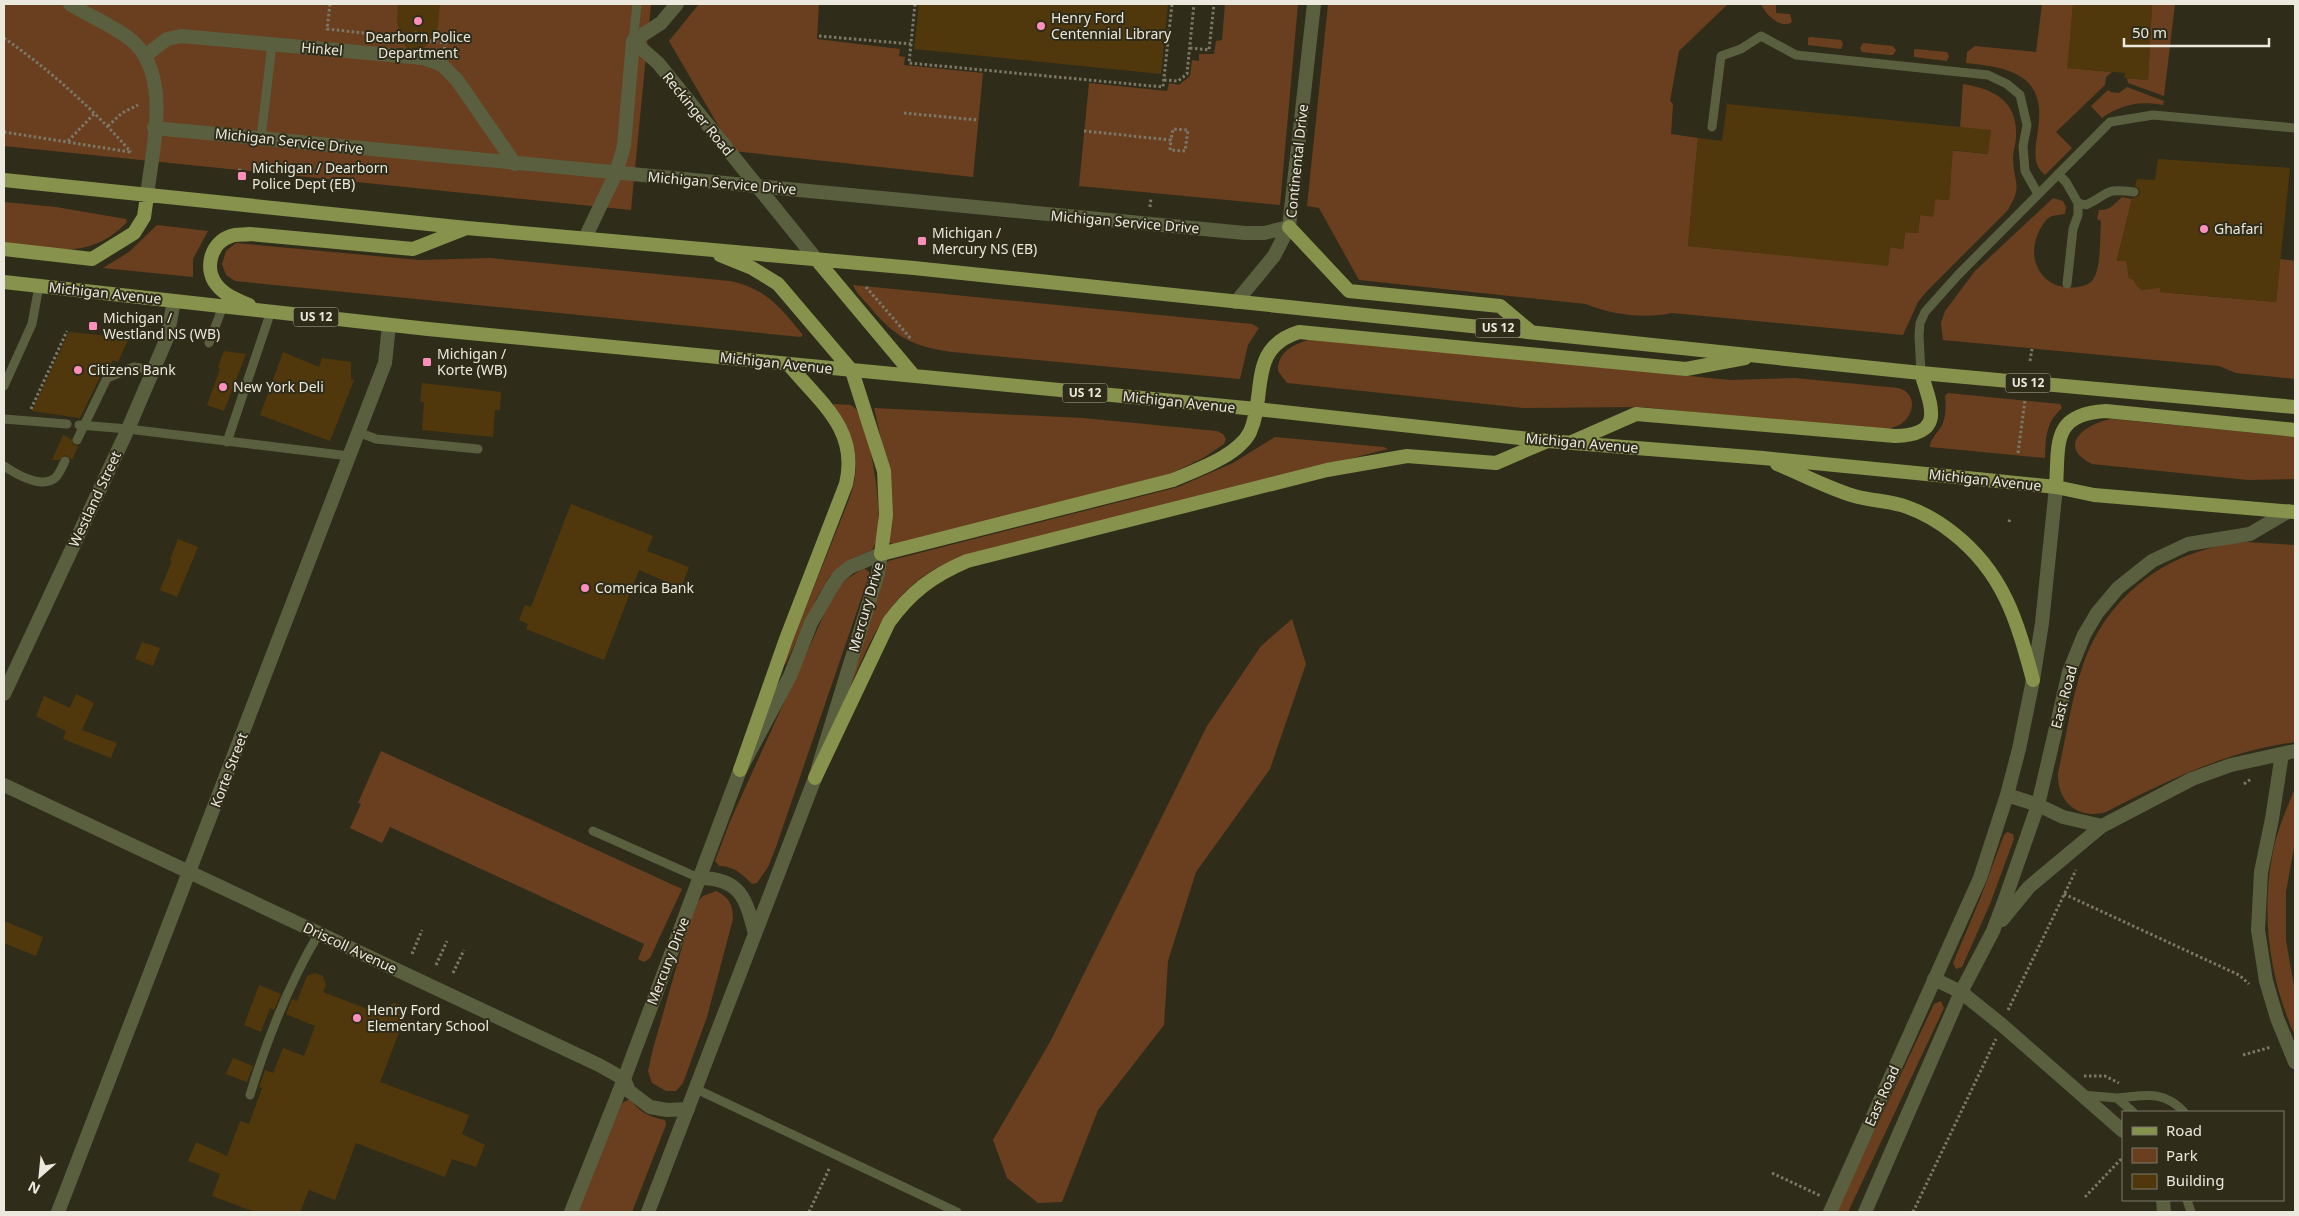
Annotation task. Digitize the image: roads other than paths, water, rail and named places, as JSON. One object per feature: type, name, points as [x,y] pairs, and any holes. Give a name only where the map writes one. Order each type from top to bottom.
[{"type":"main road","name":"US 12","points":[[4,180],[467,228],[914,268],[1921,373],[2295,407]]},
{"type":"main road","points":[[4,249],[92,259],[134,233],[144,217],[147,196]]},
{"type":"main road","points":[[1289,227],[1349,291],[1500,306],[1530,331]]},
{"type":"main road","points":[[265,311],[230,297],[211,277],[212,253],[220,242],[231,236],[250,234],[413,249],[467,228]]},
{"type":"main road","points":[[708,249],[752,268],[778,284],[852,371],[884,471],[886,515],[881,554],[1173,480],[1206,467],[1238,447],[1250,432],[1262,374],[1273,348],[1283,337],[1299,332],[1686,369],[1760,356]]},
{"type":"main road","points":[[816,259],[914,376]]},
{"type":"main road","name":"Michigan Avenue","points":[[4,282],[389,325],[788,365],[1256,409],[1548,441],[1763,458],[2056,487],[2094,495],[2293,511]]},
{"type":"main road","points":[[740,770],[786,639],[850,470],[846,436],[788,365]]},
{"type":"main road","points":[[1571,443],[1636,414],[1895,436],[1913,435],[1927,428],[1932,417],[1932,406],[1921,373]]},
{"type":"main road","points":[[2056,487],[2061,433],[2071,419],[2084,413],[2106,411],[2295,430]]},
{"type":"main road","points":[[815,778],[888,622],[902,604],[929,580],[943,571],[968,561],[1328,470],[1407,456],[1496,463],[1548,441]]},
{"type":"main road","points":[[1763,458],[1858,497],[1884,500],[1908,507],[1928,516],[1960,539],[1990,570],[2008,600],[2033,680]]},
{"type":"street","points":[[70,4],[131,40],[147,60],[157,100],[147,196]]},
{"type":"street","points":[[585,238],[616,173],[624,146],[633,41],[661,23],[677,4]]},
{"type":"street","name":"Continental Drive","points":[[1236,302],[1274,256],[1289,227],[1314,4]]},
{"type":"street","name":"Hinkel","points":[[147,60],[166,39],[181,36],[423,58],[437,62],[457,80],[515,164]]},
{"type":"street","name":"Reckinger Road","points":[[633,41],[658,63],[816,259]]},
{"type":"street","name":"Michigan Service Drive","points":[[154,128],[1245,233],[1264,234],[1289,227]]},
{"type":"street","name":"Westland Street","points":[[4,694],[128,429],[166,338],[174,301]]},
{"type":"street","name":"Korte Street","points":[[58,1212],[385,363],[389,325]]},
{"type":"street","name":"East Road","points":[[1830,1212],[1980,878],[2007,795],[2019,749],[2033,680],[2042,623],[2056,487]]},
{"type":"street","name":"East Road","points":[[1865,1212],[1961,992],[1993,931],[2038,805],[2069,672],[2084,635],[2108,599],[2134,574],[2172,550],[2188,544],[2250,534],[2293,511]]},
{"type":"street","name":"Mercury Drive","points":[[571,1212],[624,1079],[740,770],[790,676],[812,624],[831,588],[839,576],[850,567],[881,554]]},
{"type":"street","name":"Mercury Drive","points":[[648,1212],[815,778],[875,582],[881,554]]},
{"type":"street","points":[[1993,931],[2029,888],[2102,826],[2192,779],[2231,765],[2288,752],[2260,872],[2258,930],[2266,981],[2295,1062]]},
{"type":"street","name":"Driscoll Avenue","points":[[4,785],[624,1079],[629,1091],[650,1107],[667,1110],[688,1109]]},
{"type":"street","points":[[2007,795],[2038,805],[2063,818],[2102,826]]},
{"type":"street","points":[[700,878],[714,878],[735,888],[747,903],[755,934]]},
{"type":"street","points":[[1934,979],[1961,992],[2002,1025],[2122,1131]]},
{"type":"lane","points":[[633,41],[637,4]]},
{"type":"lane","points":[[1712,127],[1720,56],[1741,49],[1761,36],[1796,55],[1988,75],[2007,84],[2020,95],[2027,125],[2023,146],[2025,172],[2038,194]]},
{"type":"lane","points":[[261,138],[272,44]]},
{"type":"lane","points":[[1921,373],[1919,336],[1920,323],[1925,312],[1958,275],[2110,122],[2153,115],[2295,128]]},
{"type":"lane","points":[[2058,174],[2066,182],[2078,203],[2078,215],[2073,229],[2067,284]]},
{"type":"lane","points":[[2078,203],[2086,205],[2112,190],[2134,192]]},
{"type":"lane","points":[[4,386],[32,324],[39,286]]},
{"type":"lane","points":[[209,343],[223,306]]},
{"type":"lane","points":[[228,442],[265,311]]},
{"type":"lane","points":[[77,440],[82,426],[107,378],[134,367],[152,370]]},
{"type":"lane","points":[[4,419],[67,424]]},
{"type":"lane","points":[[82,426],[128,429],[349,456]]},
{"type":"lane","points":[[358,432],[376,439],[478,449]]},
{"type":"lane","points":[[4,466],[36,481],[48,482],[56,477],[65,461]]},
{"type":"lane","points":[[593,831],[700,878]]},
{"type":"lane","points":[[250,1095],[258,1068],[296,976],[319,933]]},
{"type":"lane","points":[[696,1089],[956,1212]]},
{"type":"lane","points":[[2082,1095],[2117,1098],[2162,1096],[2176,1104],[2183,1111]]},
{"type":"lane","points":[[2117,1098],[2133,1111]]},
{"type":"place","name":"Dearborn Police Department","points":[[418,21]]},
{"type":"place","name":"Henry Ford Centennial Library","points":[[1041,26]]},
{"type":"place","name":"Michigan / Dearborn Police Dept (EB)","points":[[242,176]]},
{"type":"place","name":"Ghafari","points":[[2204,229]]},
{"type":"place","name":"Michigan / Mercury NS (EB)","points":[[922,241]]},
{"type":"place","name":"Michigan / Westland NS (WB)","points":[[93,326]]},
{"type":"place","name":"Michigan / Korte (WB)","points":[[427,362]]},
{"type":"place","name":"Citizens Bank","points":[[78,370]]},
{"type":"place","name":"New York Deli","points":[[223,387]]},
{"type":"place","name":"Comerica Bank","points":[[585,588]]},
{"type":"place","name":"Henry Ford Elementary School","points":[[357,1018]]}]
